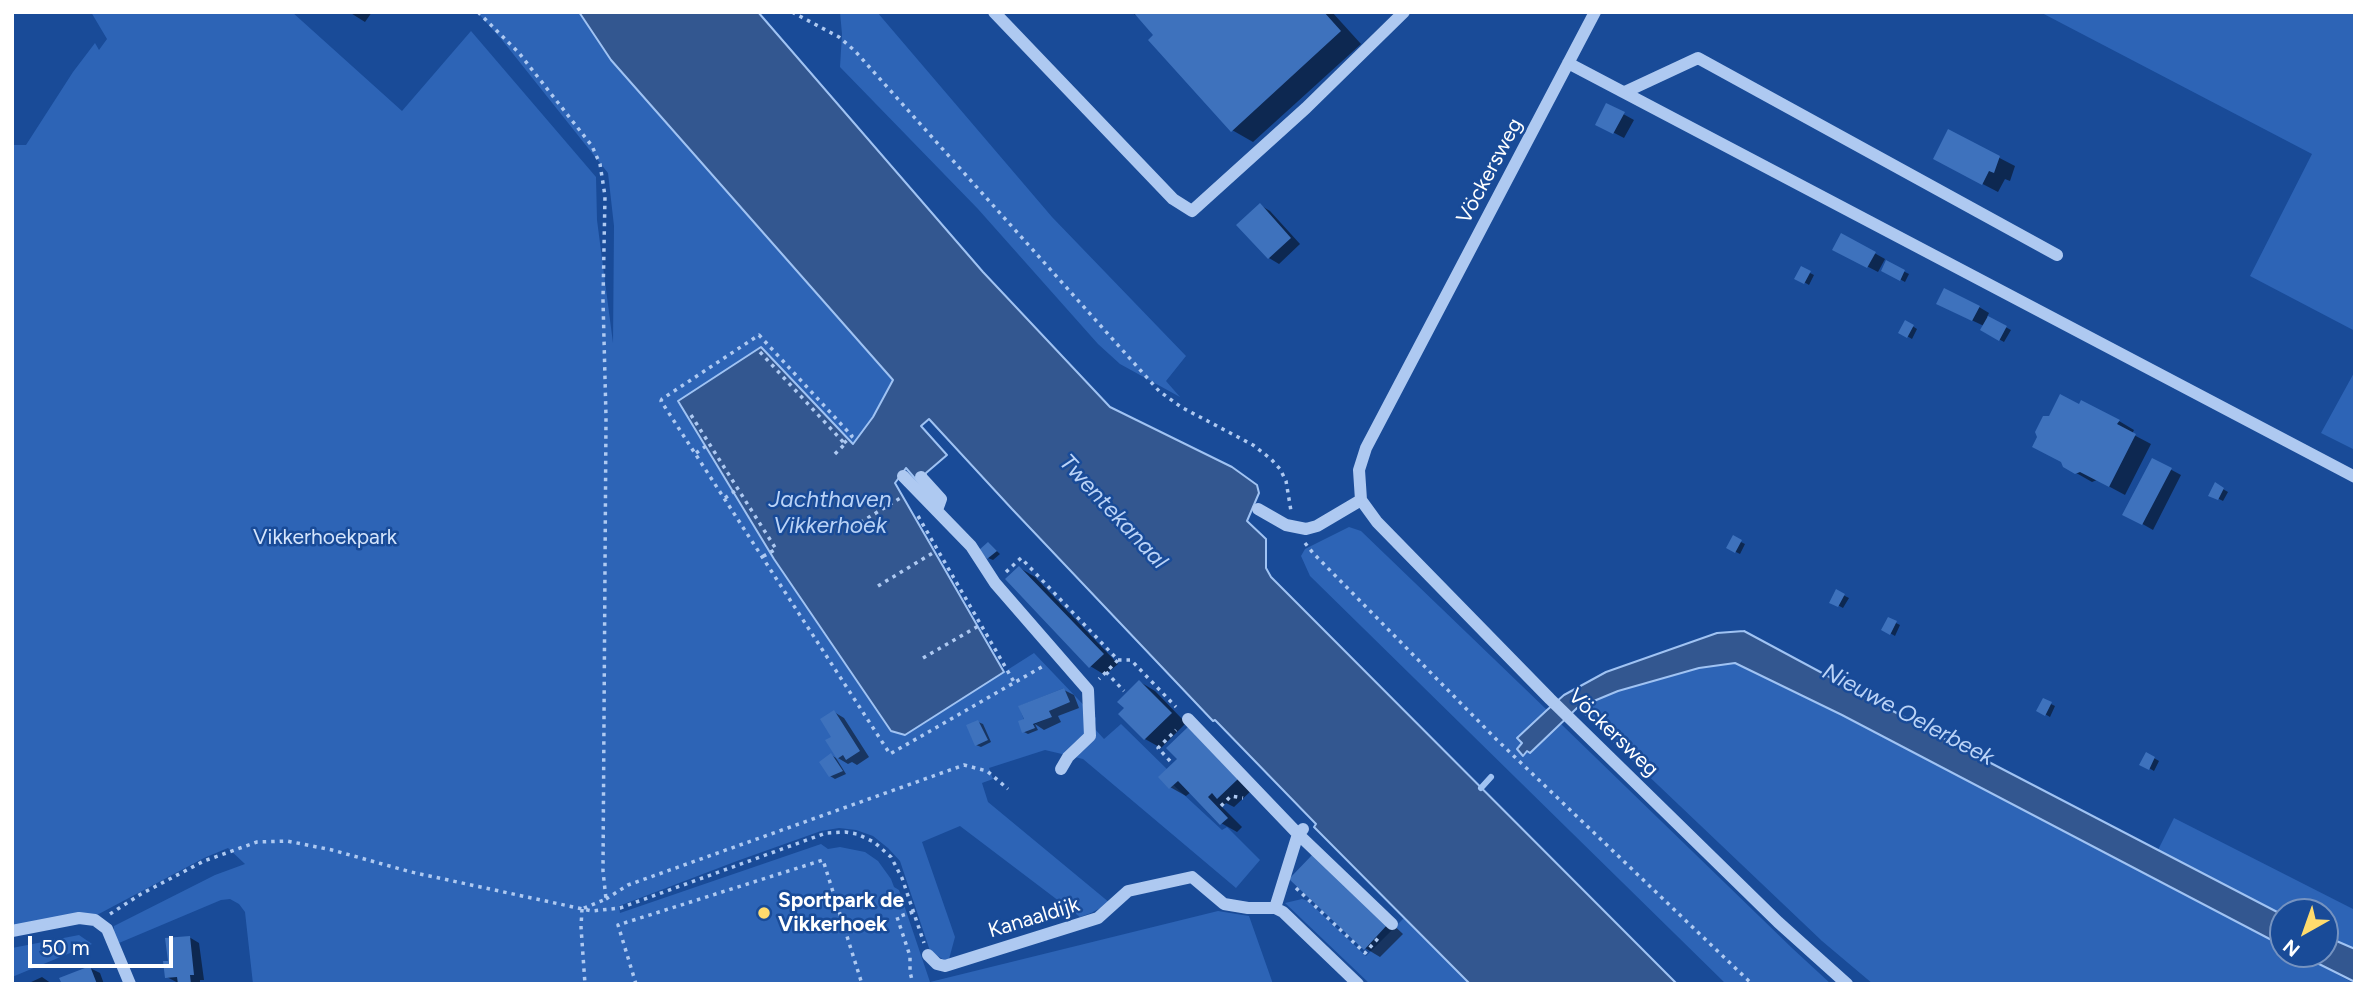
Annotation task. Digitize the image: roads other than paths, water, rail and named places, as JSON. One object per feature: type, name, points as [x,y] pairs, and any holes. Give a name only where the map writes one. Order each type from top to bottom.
[{"type":"street","points":[[994,12],[1173,199],[1192,211],[1306,107],[1404,12]]},
{"type":"street","name":"Vöckersweg","points":[[1595,12],[1366,449],[1359,470],[1361,500],[1377,522],[1550,699],[1778,922],[1847,984]]},
{"type":"street","points":[[1625,92],[1698,58],[2057,255]]},
{"type":"street","points":[[1568,63],[2355,477]]},
{"type":"street","points":[[903,476],[971,546],[995,583],[1088,690],[1090,736],[1068,757],[1061,769]]},
{"type":"street","points":[[921,477],[941,499],[937,510]]},
{"type":"street","points":[[1258,509],[1286,525],[1298,528],[1317,526],[1361,500]]},
{"type":"street","points":[[1188,719],[1255,789],[1301,831],[1392,923]]},
{"type":"street","points":[[1301,831],[1275,908],[1283,912],[1358,984]]},
{"type":"street","name":"Kanaaldijk","points":[[928,955],[937,964],[945,966],[1098,918],[1128,891],[1192,877],[1224,904],[1248,908],[1275,908]]},
{"type":"street","points":[[12,931],[79,918],[95,919],[107,929],[130,984]]},
{"type":"water","points":[[579,12],[758,12],[983,272],[1110,407],[1232,467],[1257,485],[1259,493],[1247,521],[1266,539],[1266,568],[1271,577],[1677,984],[1470,984],[1314,827],[1316,824],[1215,720],[1213,721],[929,419],[921,426],[947,455],[926,473],[924,489],[906,468],[895,483],[1004,672],[905,735],[891,731],[774,559],[678,401],[761,347],[853,444],[873,417],[893,380],[611,60]]},
{"type":"water","points":[[1744,631],[2269,908],[2269,939],[1842,715],[1735,663],[1699,668],[1618,691],[1577,708],[1530,753],[1527,751],[1523,756],[1517,749],[1522,743],[1517,738],[1564,695],[1606,672],[1717,633]]},
{"type":"water","points":[[2339,942],[2355,949],[2355,982],[2327,968],[2339,968]]},
{"type":"waterway","name":"Nieuwe Oelerbeek","points":[[1481,788],[1491,777]]},
{"type":"place","name":"Sportpark de Vikkerhoek","points":[[764,913]]},
{"type":"water label","name":"Twentekanaal","points":[[1113,512]]},
{"type":"water label","name":"Jachthaven Vikkerhoek","points":[[830,513]]},
{"type":"park label","name":"Vikkerhoekpark","points":[[325,538]]}]
